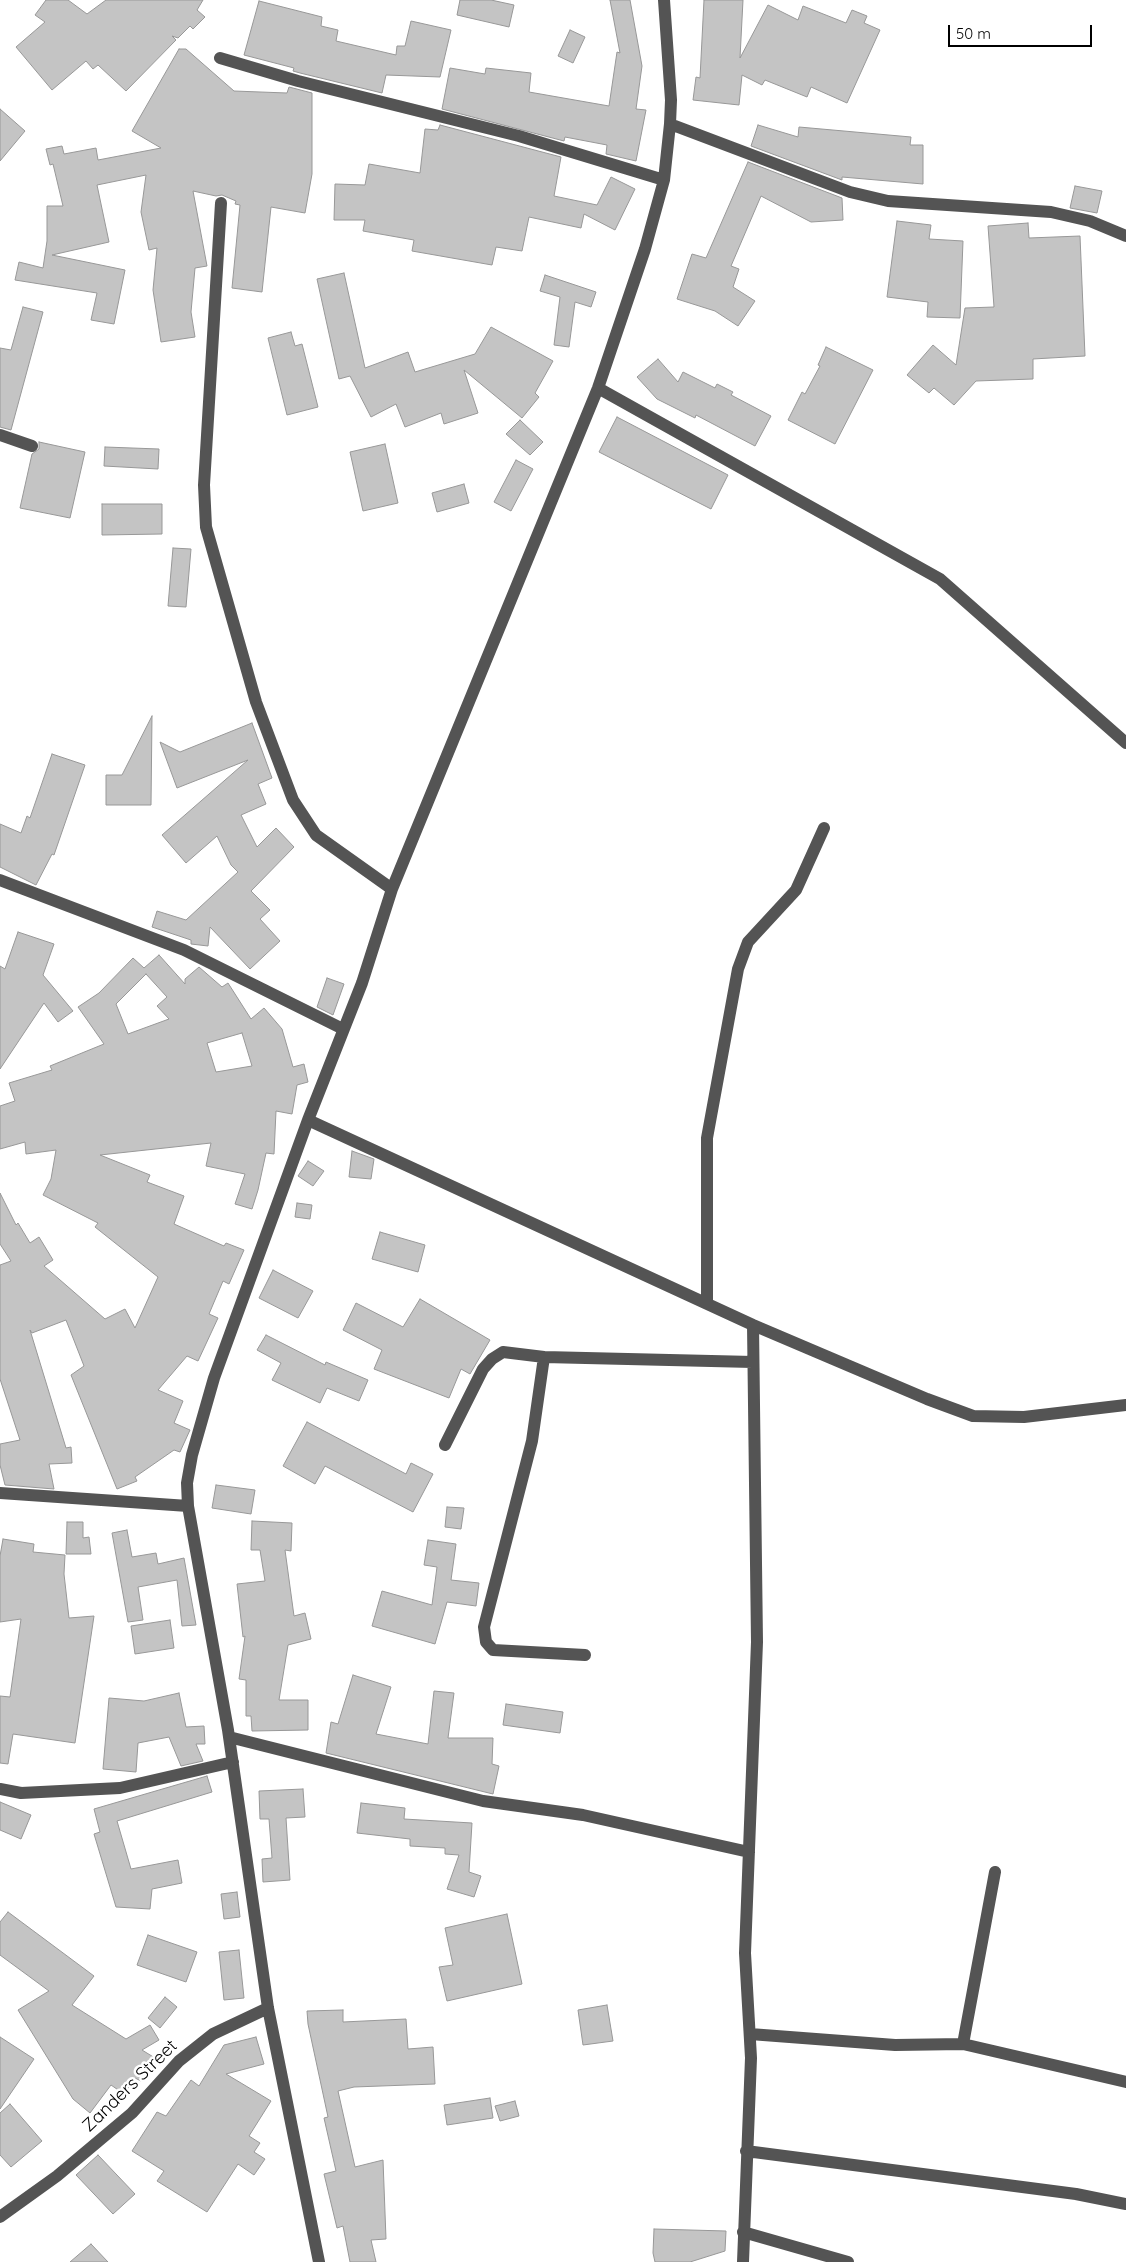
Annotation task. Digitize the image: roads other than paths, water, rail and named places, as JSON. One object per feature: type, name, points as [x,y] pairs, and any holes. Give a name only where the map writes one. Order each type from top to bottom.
[{"type":"street","points":[[319,2262],[268,2008],[233,1762],[188,1506],[187,1483],[192,1455],[214,1378],[308,1120],[362,983],[392,889],[598,388],[645,249],[664,180],[670,124],[671,100],[664,0]]},
{"type":"street","points":[[220,58],[298,81],[519,136],[664,180]]},
{"type":"street","points":[[670,124],[859,194],[888,201],[1051,212],[1090,221],[1126,236]]},
{"type":"street","points":[[221,203],[204,485],[206,528],[256,702],[293,800],[316,834],[392,889]]},
{"type":"street","points":[[598,388],[940,580],[1126,743]]},
{"type":"street","points":[[0,435],[32,446]]},
{"type":"street","points":[[707,1303],[707,1138],[738,969],[748,942],[796,890],[824,828]]},
{"type":"street","points":[[0,880],[184,950],[344,1029]]},
{"type":"street","points":[[308,1120],[753,1325],[927,1399],[973,1416],[1024,1416],[1126,1405]]},
{"type":"street","points":[[743,2262],[751,2058],[746,1953],[757,1642],[753,1325]]},
{"type":"street","points":[[445,1445],[483,1369],[492,1359],[503,1352],[544,1357],[753,1362]]},
{"type":"street","points":[[544,1357],[532,1441],[484,1627],[486,1642],[493,1650],[585,1655]]},
{"type":"street","points":[[0,1493],[188,1506]]},
{"type":"street","points":[[229,1737],[483,1801],[583,1815],[749,1852]]},
{"type":"street","points":[[0,1789],[21,1793],[120,1788],[233,1762]]},
{"type":"street","points":[[963,2044],[995,1872]]},
{"type":"street","name":"Zanders Street","points":[[0,2217],[56,2176],[132,2113],[179,2061],[213,2034],[268,2008]]},
{"type":"street","points":[[750,2034],[894,2045],[963,2044],[1126,2082]]},
{"type":"street","points":[[746,2151],[1076,2194],[1126,2204]]},
{"type":"street","points":[[743,2232],[848,2262]]}]
